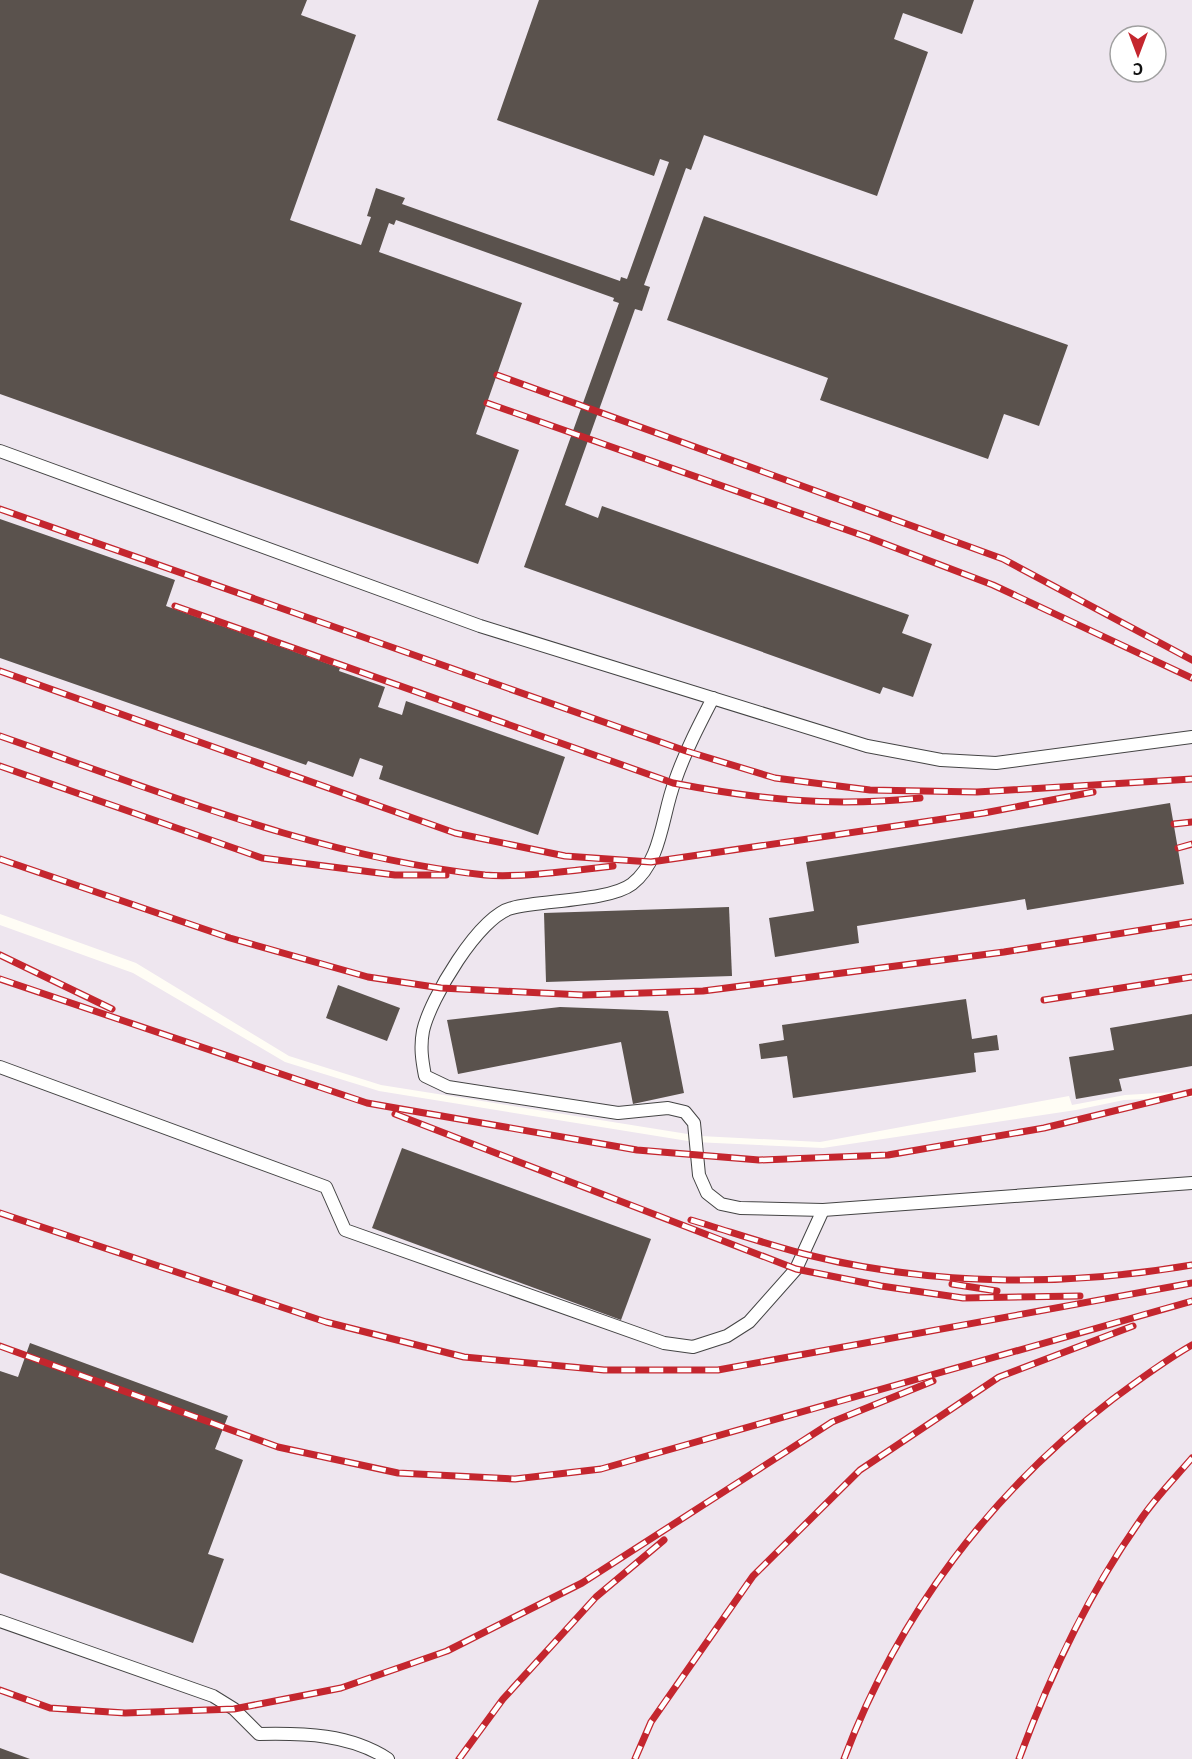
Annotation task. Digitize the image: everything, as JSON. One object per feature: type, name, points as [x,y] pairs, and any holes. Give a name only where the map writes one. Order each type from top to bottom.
[{"type":"lane","points":[[0,451],[480,626],[867,746],[940,760],[996,763],[1192,737]]},
{"type":"lane","points":[[713,698],[686,750],[651,862],[632,885],[600,895],[509,908],[476,934],[441,988],[424,1029],[420,1053],[425,1076],[448,1087],[618,1113],[668,1108],[685,1112],[694,1123],[699,1175],[707,1193],[721,1204],[740,1208],[823,1210],[1192,1183]]},
{"type":"lane","points":[[0,1067],[326,1187],[345,1230],[664,1343],[693,1347],[727,1336],[749,1322],[796,1269],[823,1210]]},
{"type":"lane","points":[[0,1621],[213,1696],[234,1708],[260,1734],[305,1733],[346,1741],[388,1759]]},
{"type":"shaded area","points":[[0,0],[1192,0],[1192,1091],[1125,1095],[1072,1105],[1069,1096],[820,1142],[700,1136],[381,1085],[289,1056],[136,963],[0,914]]},
{"type":"shaded area","points":[[0,925],[133,973],[285,1062],[379,1091],[694,1142],[823,1148],[1076,1110],[1124,1100],[1192,1097],[1192,1759],[0,1759]]},
{"type":"building","points":[[0,0],[307,0],[301,15],[356,35],[290,220],[361,245],[371,217],[367,216],[376,188],[405,198],[402,204],[620,281],[621,277],[627,279],[669,162],[660,159],[654,176],[497,120],[539,0],[974,0],[962,34],[903,13],[894,39],[928,52],[877,196],[704,135],[691,170],[686,168],[644,285],[650,287],[642,311],[635,309],[565,505],[598,518],[602,506],[909,615],[902,633],[932,644],[913,697],[883,687],[880,694],[524,567],[619,303],[613,301],[614,298],[396,220],[394,225],[389,223],[379,252],[522,303],[476,434],[519,450],[478,564],[0,394]]},
{"type":"building","points":[[704,216],[1068,345],[1039,426],[1004,414],[988,459],[820,400],[828,378],[667,320]]},
{"type":"building","points":[[0,519],[175,580],[166,606],[340,668],[339,671],[385,687],[378,707],[402,715],[406,701],[565,757],[538,835],[379,779],[383,766],[360,758],[353,777],[308,761],[306,765],[0,658]]},
{"type":"building","points":[[1170,803],[1184,884],[1027,910],[1025,899],[857,926],[859,943],[775,957],[769,918],[814,911],[806,862]]},
{"type":"building","points":[[729,907],[732,976],[546,982],[544,913]]},
{"type":"building","points":[[338,985],[400,1008],[387,1041],[326,1018]]},
{"type":"building","points":[[966,999],[972,1039],[997,1035],[999,1050],[974,1053],[976,1072],[793,1098],[787,1056],[761,1059],[759,1044],[784,1040],[782,1025]]},
{"type":"building","points":[[560,1007],[668,1011],[684,1093],[633,1104],[621,1042],[458,1074],[447,1020]]},
{"type":"building","points":[[1192,1014],[1192,1066],[1119,1079],[1122,1091],[1076,1099],[1069,1057],[1114,1050],[1110,1028]]},
{"type":"building","points":[[402,1148],[651,1239],[621,1320],[372,1228]]},
{"type":"building","points":[[30,1343],[228,1416],[215,1449],[243,1460],[208,1554],[224,1559],[193,1643],[0,1573],[0,1371],[18,1377]]},
{"type":"building","points":[[0,1748],[30,1759],[0,1759]]},
{"type":"railway","points":[[497,375],[1003,559],[1192,660]]},
{"type":"railway","points":[[487,403],[867,537],[993,585],[1192,678]]},
{"type":"railway","points":[[0,509],[686,751],[775,778],[870,790],[977,792],[1192,779]]},
{"type":"railway","points":[[175,606],[673,783],[766,798],[826,802],[920,798]]},
{"type":"railway","points":[[0,671],[455,833],[565,856],[651,862],[984,813],[1093,792]]},
{"type":"railway","points":[[0,736],[179,799],[300,838],[422,866],[499,876],[532,875],[613,866]]},
{"type":"railway","points":[[0,766],[262,858],[395,875],[446,875]]},
{"type":"railway","points":[[1174,824],[1192,822]]},
{"type":"railway","points":[[1178,848],[1192,844]]},
{"type":"railway","points":[[0,859],[230,938],[368,977],[441,988],[583,995],[703,991],[1004,952],[1192,922]]},
{"type":"railway","points":[[0,955],[112,1009]]},
{"type":"railway","points":[[1044,1000],[1192,977]]},
{"type":"railway","points":[[0,979],[367,1103],[637,1150],[759,1160],[888,1155],[1044,1128],[1192,1092]]},
{"type":"railway","points":[[395,1114],[796,1269],[881,1286],[963,1298],[1080,1296]]},
{"type":"railway","points":[[0,1213],[326,1322],[464,1357],[604,1370],[718,1370],[1192,1283]]},
{"type":"railway","points":[[691,1220],[804,1254],[851,1265],[948,1277],[1046,1280],[1144,1272],[1192,1265]]},
{"type":"railway","points":[[952,1284],[997,1291]]},
{"type":"railway","points":[[0,1346],[278,1447],[398,1473],[515,1479],[601,1469],[1192,1301]]},
{"type":"railway","points":[[635,1759],[651,1722],[753,1576],[860,1470],[999,1377],[1133,1326]]},
{"type":"railway","points":[[844,1759],[866,1706],[921,1606],[953,1560],[989,1516],[1027,1474],[1069,1435],[1132,1385],[1192,1345]]},
{"type":"railway","points":[[0,1690],[50,1708],[125,1713],[234,1709],[341,1688],[447,1651],[582,1583],[832,1422],[933,1381]]},
{"type":"railway","points":[[1019,1759],[1057,1667],[1086,1607],[1120,1550],[1145,1514],[1192,1458]]},
{"type":"railway","points":[[459,1759],[503,1699],[596,1597],[664,1540]]}]
